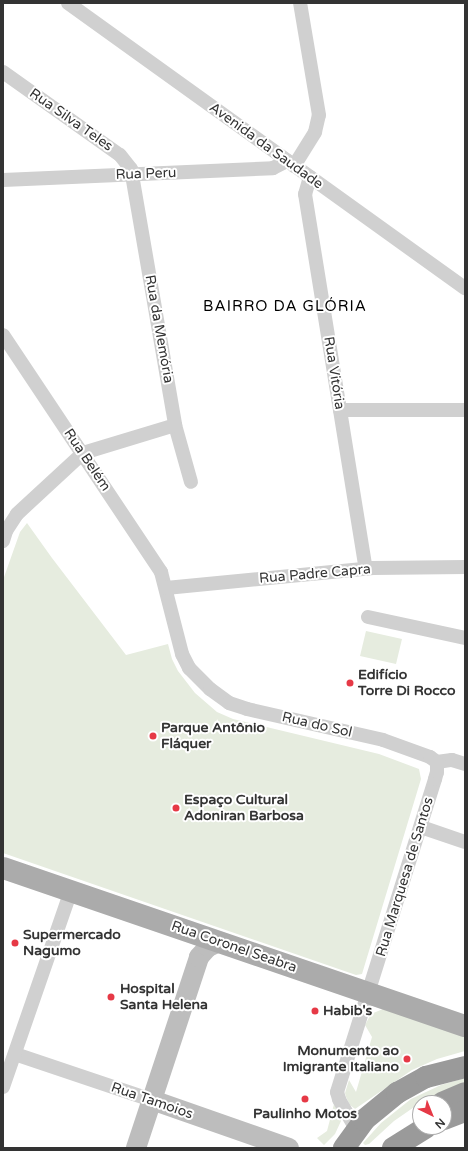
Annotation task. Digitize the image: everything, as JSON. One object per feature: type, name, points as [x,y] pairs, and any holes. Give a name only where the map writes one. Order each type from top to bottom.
[{"type":"highway","points":[[344,1148],[356,1129],[379,1106],[412,1084],[431,1076],[465,1067]]},
{"type":"highway","points":[[452,1108],[459,1099]]},
{"type":"highway","points":[[395,1146],[412,1122]]},
{"type":"highway","points":[[395,1146],[413,1135]]},
{"type":"main road","name":"Rua Coronel Seabra","points":[[3,868],[465,1026]]},
{"type":"street","name":"Avenida da Saudade","points":[[68,3],[465,288]]},
{"type":"street","points":[[291,163],[315,132],[319,115],[300,3]]},
{"type":"street","name":"Rua Silva Teles","points":[[3,72],[120,155],[128,164],[133,174]]},
{"type":"street","name":"Rua Peru","points":[[3,180],[273,168],[291,163]]},
{"type":"street","name":"Rua da Memória","points":[[133,174],[175,425],[191,482]]},
{"type":"street","name":"Rua Vitória","points":[[310,177],[305,194],[366,569]]},
{"type":"street","name":"Rua Belém","points":[[3,335],[161,572],[166,588]]},
{"type":"street","points":[[340,410],[465,410]]},
{"type":"street","points":[[3,540],[17,514],[83,453],[175,425]]},
{"type":"street","name":"Rua Padre Capra","points":[[166,588],[366,569],[465,567]]},
{"type":"street","name":"Rua do Sol","points":[[166,588],[182,654],[189,668],[200,680],[222,699],[247,709],[383,740],[430,757],[436,762]]},
{"type":"street","points":[[368,617],[465,638]]},
{"type":"street","points":[[436,762],[452,760],[465,764]]},
{"type":"street","name":"Rua Marquesa de Santos","points":[[356,1129],[339,1099],[337,1092],[437,772],[436,762]]},
{"type":"street","points":[[420,827],[465,842]]},
{"type":"street","points":[[3,1087],[71,891]]},
{"type":"street","points":[[186,930],[197,943],[200,957]]},
{"type":"street","points":[[136,1148],[200,957],[208,947],[219,942]]},
{"type":"street","name":"Rua Tamoios","points":[[15,1054],[289,1148]]},
{"type":"shaded area","name":"Parque Antônio Fláquer","points":[[27,523],[126,655],[168,644],[172,659],[178,671],[195,693],[217,712],[233,719],[379,754],[419,769],[421,779],[362,974],[356,975],[3,853],[3,580],[20,532]]},
{"type":"shaded area","points":[[366,631],[402,639],[396,664],[360,656]]},
{"type":"shaded area","points":[[383,1009],[465,1036],[465,1051],[437,1059],[412,1070],[355,1109],[350,1105],[345,1093],[349,1080],[356,1092],[372,1037],[365,1025],[371,1014]]},
{"type":"shaded area","points":[[465,1078],[465,1085],[437,1095],[420,1095],[441,1085]]},
{"type":"shaded area","points":[[411,1099],[412,1109],[394,1121],[369,1144],[365,1145],[363,1143],[381,1123]]},
{"type":"shaded area","points":[[334,1104],[341,1116],[341,1121],[335,1134],[324,1145],[317,1138],[327,1131]]},
{"type":"place","name":"Edifício Torre Di Rocco","points":[[350,683]]},
{"type":"place","name":"Parque Antônio Fláquer","points":[[153,736]]},
{"type":"place","name":"Espaço Cultural Adoniran Barbosa","points":[[176,808]]},
{"type":"place","name":"Supermercado Nagumo","points":[[15,943]]},
{"type":"place","name":"Hospital Santa Helena","points":[[111,997]]},
{"type":"place","name":"Habib's","points":[[315,1011]]},
{"type":"place","name":"Monumento ao Imigrante Italiano","points":[[407,1059]]},
{"type":"place","name":"Paulinho Motos","points":[[305,1099]]},
{"type":"district","name":"BAIRRO DA GLÓRIA","points":[[285,307]]}]
